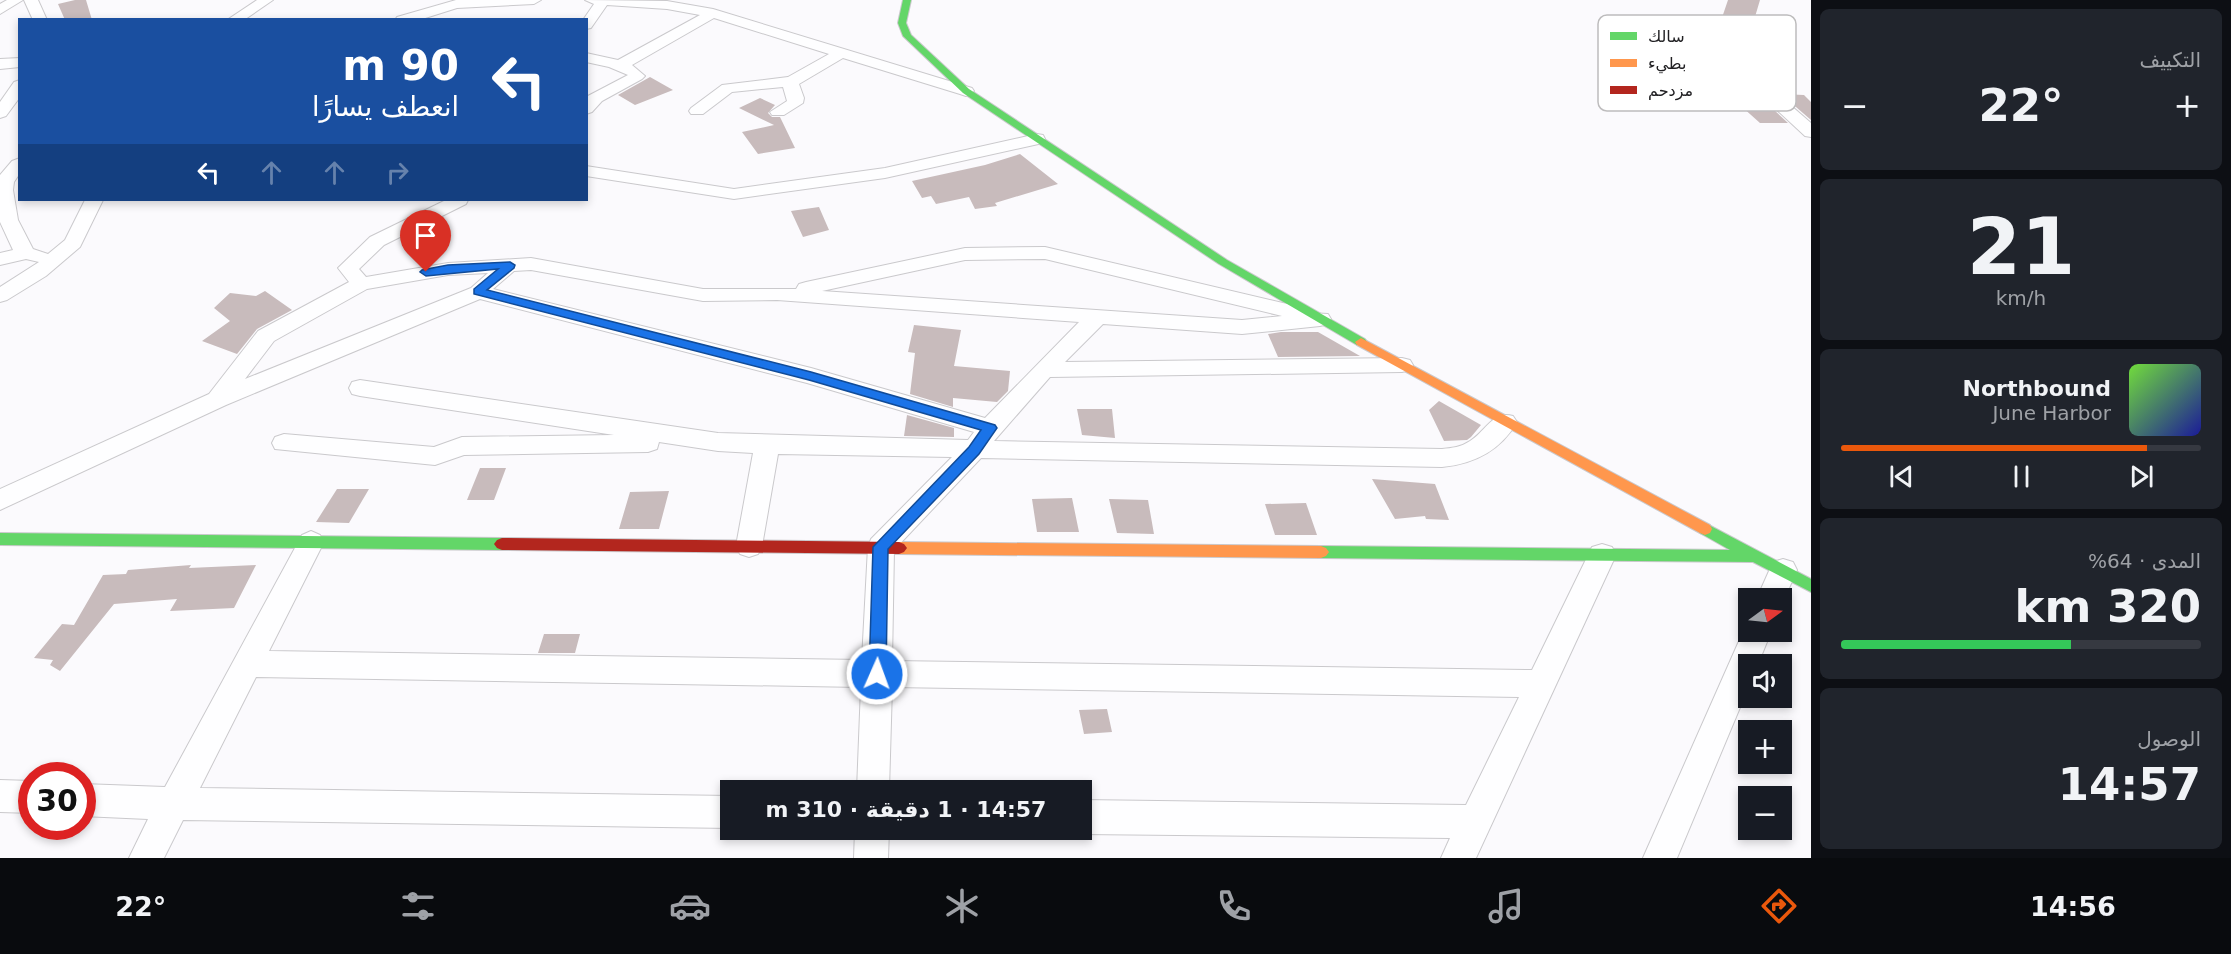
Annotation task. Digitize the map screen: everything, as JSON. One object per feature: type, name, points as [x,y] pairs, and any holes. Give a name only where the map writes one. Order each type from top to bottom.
[{"type":"street","points":[[0,10],[16,0]]},
{"type":"street","points":[[31,0],[39,18]]},
{"type":"street","points":[[237,18],[266,0]]},
{"type":"street","points":[[409,18],[456,4],[534,0]]},
{"type":"street","points":[[907,0],[902,23],[907,36],[966,91],[1223,262],[1402,366],[1811,586]]},
{"type":"street","points":[[588,21],[597,1],[644,2],[713,13],[742,20],[966,91]]},
{"type":"street","points":[[619,66],[713,13]]},
{"type":"street","points":[[697,111],[728,88],[792,81],[841,53]]},
{"type":"street","points":[[588,58],[635,72],[637,76],[600,94],[588,105]]},
{"type":"street","points":[[0,64],[18,62]]},
{"type":"street","points":[[778,112],[795,103],[796,98],[790,86],[792,81]]},
{"type":"street","points":[[2,109],[18,89]]},
{"type":"street","points":[[1788,111],[1811,132]]},
{"type":"street","points":[[588,171],[734,194],[885,173],[1037,140]]},
{"type":"street","points":[[18,165],[4,182],[3,200],[13,233],[26,254]]},
{"type":"street","points":[[0,296],[39,272],[73,243],[94,201]]},
{"type":"street","points":[[361,284],[348,267],[377,241],[457,201]]},
{"type":"street","points":[[777,294],[965,254],[1045,253],[1320,319]]},
{"type":"street","points":[[0,259],[26,254],[59,256]]},
{"type":"street","points":[[218,399],[266,336],[361,284],[448,269],[531,264],[704,295],[777,294],[1242,327],[1320,319]]},
{"type":"street","points":[[0,500],[218,399],[478,292],[510,265]]},
{"type":"street","points":[[478,292],[811,376],[990,428]]},
{"type":"street","points":[[873,780],[881,547],[974,450],[990,428],[1044,370],[1098,316]]},
{"type":"street","points":[[1044,370],[1402,366]]},
{"type":"street","points":[[360,388],[718,442]]},
{"type":"street","points":[[284,443],[435,456],[462,446],[718,442],[974,450],[1449,458],[1468,455],[1478,450],[1505,422]]},
{"type":"street","points":[[749,546],[767,445]]},
{"type":"street","points":[[0,539],[1756,556]]},
{"type":"street","points":[[146,858],[311,542]]},
{"type":"street","points":[[1458,858],[1602,555]]},
{"type":"street","points":[[1775,588],[1783,570]]},
{"type":"street","points":[[1660,858],[1753,642]]},
{"type":"street","points":[[247,664],[1540,684]]},
{"type":"street","points":[[0,796],[18,797]]},
{"type":"street","points":[[96,801],[174,804],[720,812]]},
{"type":"street","points":[[1092,817],[1475,822]]},
{"type":"street","points":[[871,858],[872,840]]},
{"type":"building","points":[[86,0],[91,18],[64,18],[58,4]]},
{"type":"building","points":[[1728,0],[1760,0],[1756,15],[1723,15]]},
{"type":"building","points":[[650,77],[673,90],[635,105],[618,95]]},
{"type":"building","points":[[1796,95],[1804,95],[1811,102],[1811,120],[1796,107]]},
{"type":"building","points":[[760,98],[775,105],[768,113],[772,117],[780,117],[795,148],[758,154],[742,132],[774,125],[739,108]]},
{"type":"building","points":[[1747,111],[1775,111],[1788,123],[1760,123]]},
{"type":"building","points":[[1020,154],[1058,184],[995,203],[997,206],[975,209],[969,197],[936,204],[931,196],[922,198],[912,181],[985,165]]},
{"type":"building","points":[[819,207],[829,230],[803,237],[791,211]]},
{"type":"building","points":[[265,291],[292,310],[257,329],[237,354],[202,341],[230,321],[214,308],[230,293],[256,296]]},
{"type":"building","points":[[914,325],[961,330],[954,366],[1010,371],[1008,391],[997,402],[953,398],[953,407],[910,394],[915,353],[908,352]]},
{"type":"building","points":[[1318,332],[1360,356],[1278,357],[1268,334]]},
{"type":"building","points":[[1439,401],[1481,425],[1467,440],[1444,441],[1429,410]]},
{"type":"building","points":[[1077,409],[1112,409],[1115,438],[1082,435]]},
{"type":"building","points":[[907,415],[954,428],[954,437],[904,436]]},
{"type":"building","points":[[480,468],[506,468],[494,500],[467,500]]},
{"type":"building","points":[[1372,479],[1435,484],[1449,520],[1426,519],[1425,516],[1395,519]]},
{"type":"building","points":[[337,489],[369,489],[349,523],[316,522]]},
{"type":"building","points":[[669,491],[659,529],[619,529],[630,492]]},
{"type":"building","points":[[1072,498],[1079,532],[1037,532],[1032,499]]},
{"type":"building","points":[[1109,499],[1148,500],[1154,534],[1117,533]]},
{"type":"building","points":[[1306,503],[1317,535],[1275,535],[1265,504]]},
{"type":"building","points":[[191,565],[189,568],[256,565],[234,608],[170,611],[177,599],[114,604],[60,671],[50,665],[53,660],[34,658],[62,624],[74,625],[103,575],[126,574],[128,570]]},
{"type":"building","points":[[544,634],[580,634],[575,653],[538,653]]},
{"type":"building","points":[[1107,709],[1112,732],[1084,734],[1079,710]]},
{"type":"traffic: fast","points":[[907,0],[902,23],[907,36],[966,91],[1223,262],[1361,342]]},
{"type":"traffic: fast","points":[[1705,529],[1811,586]]},
{"type":"traffic: fast","points":[[0,539],[502,544]]},
{"type":"traffic: fast","points":[[1321,552],[1756,556]]},
{"type":"traffic: slow","points":[[1361,342],[1705,529]]},
{"type":"traffic: slow","points":[[899,548],[1321,552]]},
{"type":"traffic: jam","points":[[502,544],[899,548]]},
{"type":"route","points":[[426,272],[510,265],[478,292],[811,376],[990,428],[974,450],[881,547],[877,674]]}]
